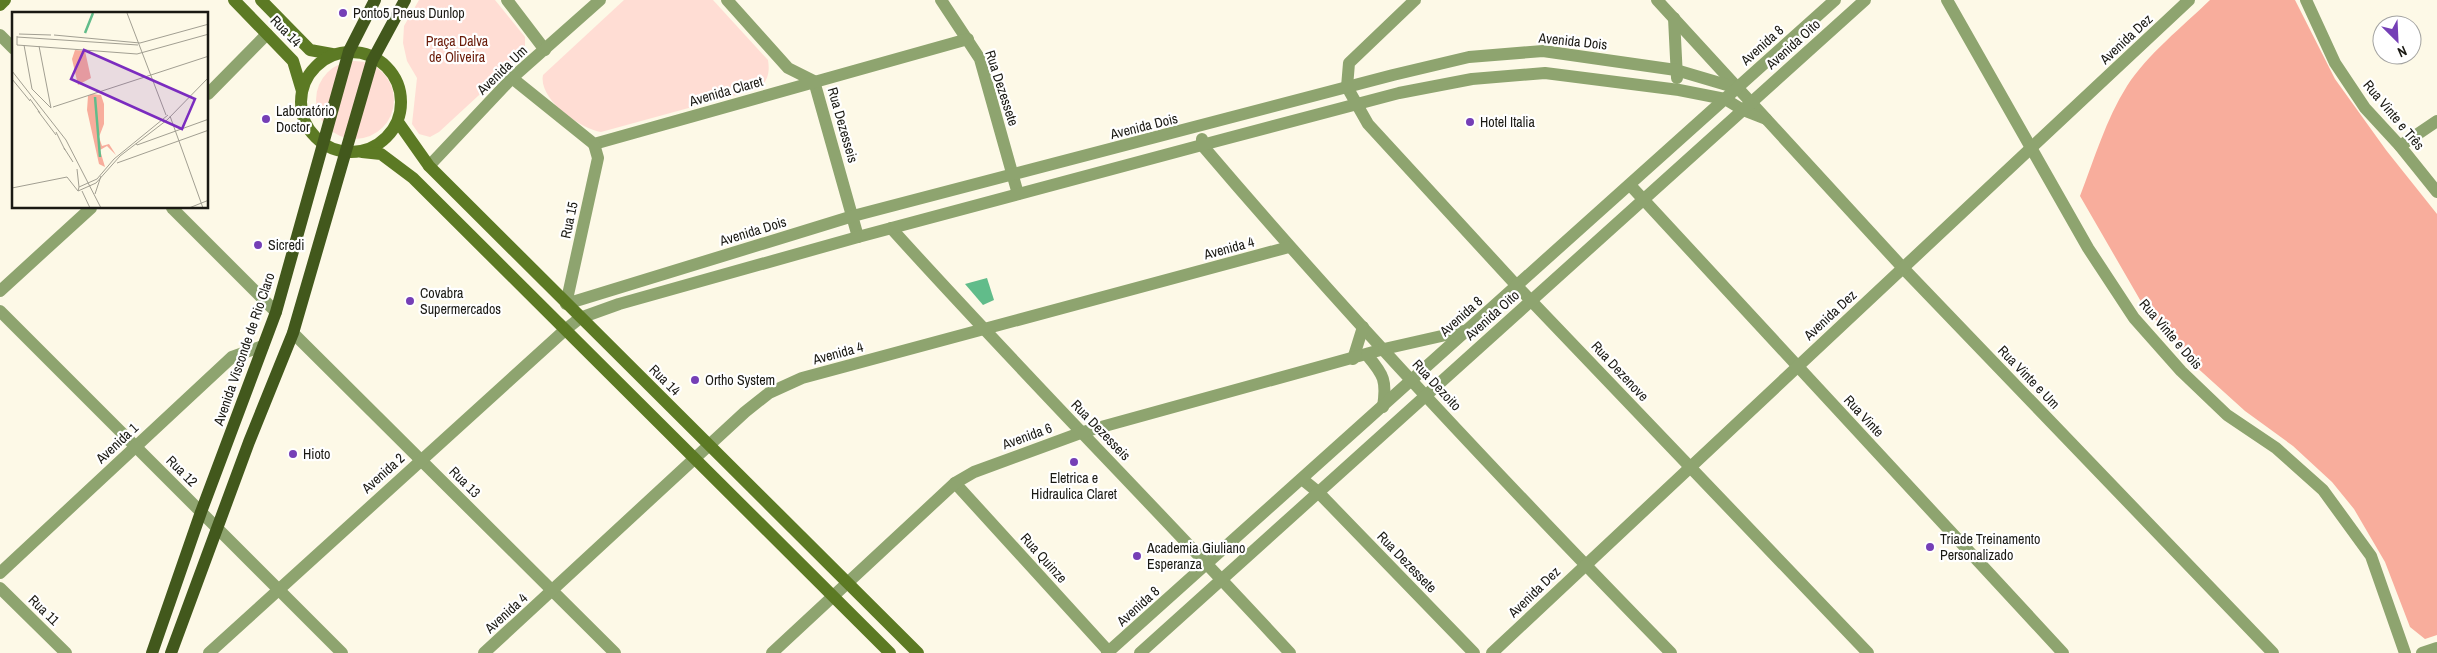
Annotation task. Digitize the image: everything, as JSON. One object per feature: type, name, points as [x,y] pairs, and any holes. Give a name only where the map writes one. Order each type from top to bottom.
[{"type":"main road","points":[[0,5],[5,0]]},
{"type":"main road","name":"Rua 14","points":[[234,0],[293,61],[302,91]]},
{"type":"main road","name":"Rua 14","points":[[261,0],[310,50],[332,54]]},
{"type":"main road","name":"Avenida Visconde de Rio Claro","points":[[152,653],[201,512],[276,312],[349,51],[375,0]]},
{"type":"main road","points":[[171,653],[217,528],[293,333],[345,152],[375,56],[405,0]]},
{"type":"main road","points":[[362,152],[380,144],[398,122],[402,105],[398,81],[387,64],[375,56],[349,51],[332,54],[314,67],[304,81],[300,100],[304,120],[315,138],[323,144],[345,152],[381,154],[413,178],[890,653]]},
{"type":"main road","name":"Rua 14","points":[[398,122],[429,166],[918,653]]},
{"type":"street","points":[[507,0],[545,50]]},
{"type":"street","name":"Avenida Um","points":[[429,166],[512,78],[600,0]]},
{"type":"street","name":"Rua Dezesseis","points":[[727,0],[788,68],[814,81],[858,236]]},
{"type":"street","name":"Rua Dezessete","points":[[941,0],[980,58],[1018,194]]},
{"type":"street","points":[[1347,87],[1349,63],[1415,0]]},
{"type":"street","name":"Rua Vinte e Um","points":[[1657,0],[1737,88],[1747,106],[1766,119],[1904,268],[2273,653]]},
{"type":"street","name":"Avenida 8","points":[[1109,653],[1834,0]]},
{"type":"street","name":"Rua Vinte e Dois","points":[[1947,0],[2088,248],[2134,318],[2181,371],[2227,415],[2276,448],[2323,490],[2370,556],[2405,653]]},
{"type":"street","name":"Rua Vinte e Três","points":[[2306,0],[2335,63],[2365,108],[2400,146],[2437,192]]},
{"type":"street","name":"Avenida Oito","points":[[1140,653],[1862,1]]},
{"type":"street","name":"Avenida Dez","points":[[1492,653],[1584,564],[2032,148],[2185,1]]},
{"type":"street","points":[[1674,18],[1676,70],[1679,90]]},
{"type":"street","points":[[209,93],[267,34]]},
{"type":"street","points":[[0,36],[12,47]]},
{"type":"street","name":"Avenida Claret","points":[[594,144],[968,39]]},
{"type":"street","name":"Avenida Dois","points":[[566,304],[853,216],[1469,57],[1543,51],[1676,70],[1737,88]]},
{"type":"street","points":[[580,318],[619,304],[858,236],[1357,104],[1472,79],[1545,73],[1679,90],[1725,99],[1747,106]]},
{"type":"street","points":[[512,78],[594,144]]},
{"type":"street","name":"Rua Dezenove","points":[[1347,87],[1368,124],[1376,134],[1517,286],[1868,653]]},
{"type":"street","points":[[2400,146],[2437,121]]},
{"type":"street","points":[[1201,125],[1202,145]]},
{"type":"street","points":[[1176,132],[1181,150]]},
{"type":"street","name":"Rua 15","points":[[566,304],[598,158],[594,144]]},
{"type":"street","name":"Rua Dezoito","points":[[1202,145],[1289,247],[1584,564],[1671,653]]},
{"type":"street","name":"Rua Vinte","points":[[1630,185],[2063,653]]},
{"type":"street","points":[[0,291],[90,209]]},
{"type":"street","points":[[173,209],[276,312]]},
{"type":"street","name":"Rua Dezesseis","points":[[891,228],[983,329],[1083,432],[1290,653]]},
{"type":"street","name":"Avenida 4","points":[[484,653],[553,591],[708,444],[769,393],[802,378],[1289,247]]},
{"type":"street","name":"Rua 12","points":[[0,311],[342,653]]},
{"type":"street","name":"Avenida 2","points":[[209,653],[420,460],[580,318]]},
{"type":"street","points":[[1353,359],[1363,327]]},
{"type":"street","name":"Avenida 6","points":[[772,653],[955,483],[974,472],[1083,432],[1384,349],[1468,330]]},
{"type":"street","name":"Rua 13","points":[[293,333],[615,653]]},
{"type":"street","name":"Avenida 1","points":[[0,573],[232,357],[263,346]]},
{"type":"street","points":[[1367,355],[1378,368],[1386,387],[1383,407]]},
{"type":"street","name":"Rua Dezessete","points":[[1302,479],[1318,492],[1474,653]]},
{"type":"street","name":"Rua Quinze","points":[[955,483],[1109,653]]},
{"type":"street","name":"Rua 11","points":[[0,588],[66,653]]},
{"type":"street","points":[[2422,653],[2437,648]]},
{"type":"green space","name":"Praça Dalva de Oliveira","points":[[419,0],[495,0],[525,37],[525,49],[518,59],[439,132],[430,137],[419,134],[412,124],[417,78],[407,61],[403,43],[404,26]]},
{"type":"green space","points":[[624,0],[713,0],[768,60],[769,68],[766,79],[758,89],[601,132],[582,125],[554,103],[547,94],[543,84],[543,75]]},
{"type":"green space","points":[[355,61],[370,64],[383,72],[391,85],[394,100],[391,115],[383,128],[370,136],[355,139],[340,136],[327,128],[319,115],[316,100],[319,85],[327,72],[340,64]]},
{"type":"shaded area","points":[[2210,0],[2295,0],[2335,79],[2386,150],[2437,214],[2437,635],[2425,639],[2410,627],[2385,562],[2354,509],[2332,482],[2293,446],[2245,411],[2193,364],[2143,305],[2080,196],[2107,126],[2127,86],[2155,52]]},
{"type":"shaded area","points":[[987,278],[994,300],[983,305],[965,284]]},
{"type":"place","name":"Ponto5 Pneus Dunlop","points":[[343,13]]},
{"type":"place","name":"Laboratório Doctor","points":[[266,119]]},
{"type":"place","name":"Hotel Italia","points":[[1470,122]]},
{"type":"place","name":"Sicredi","points":[[258,245]]},
{"type":"place","name":"Covabra Supermercados","points":[[410,301]]},
{"type":"place","name":"Ortho System","points":[[695,380]]},
{"type":"place","name":"Hioto","points":[[293,454]]},
{"type":"place","name":"Eletrica e Hidraulica Claret","points":[[1074,462]]},
{"type":"place","name":"Triade Treinamento Personalizado","points":[[1930,547]]},
{"type":"place","name":"Academia Giuliano Esperanza","points":[[1137,556]]}]
